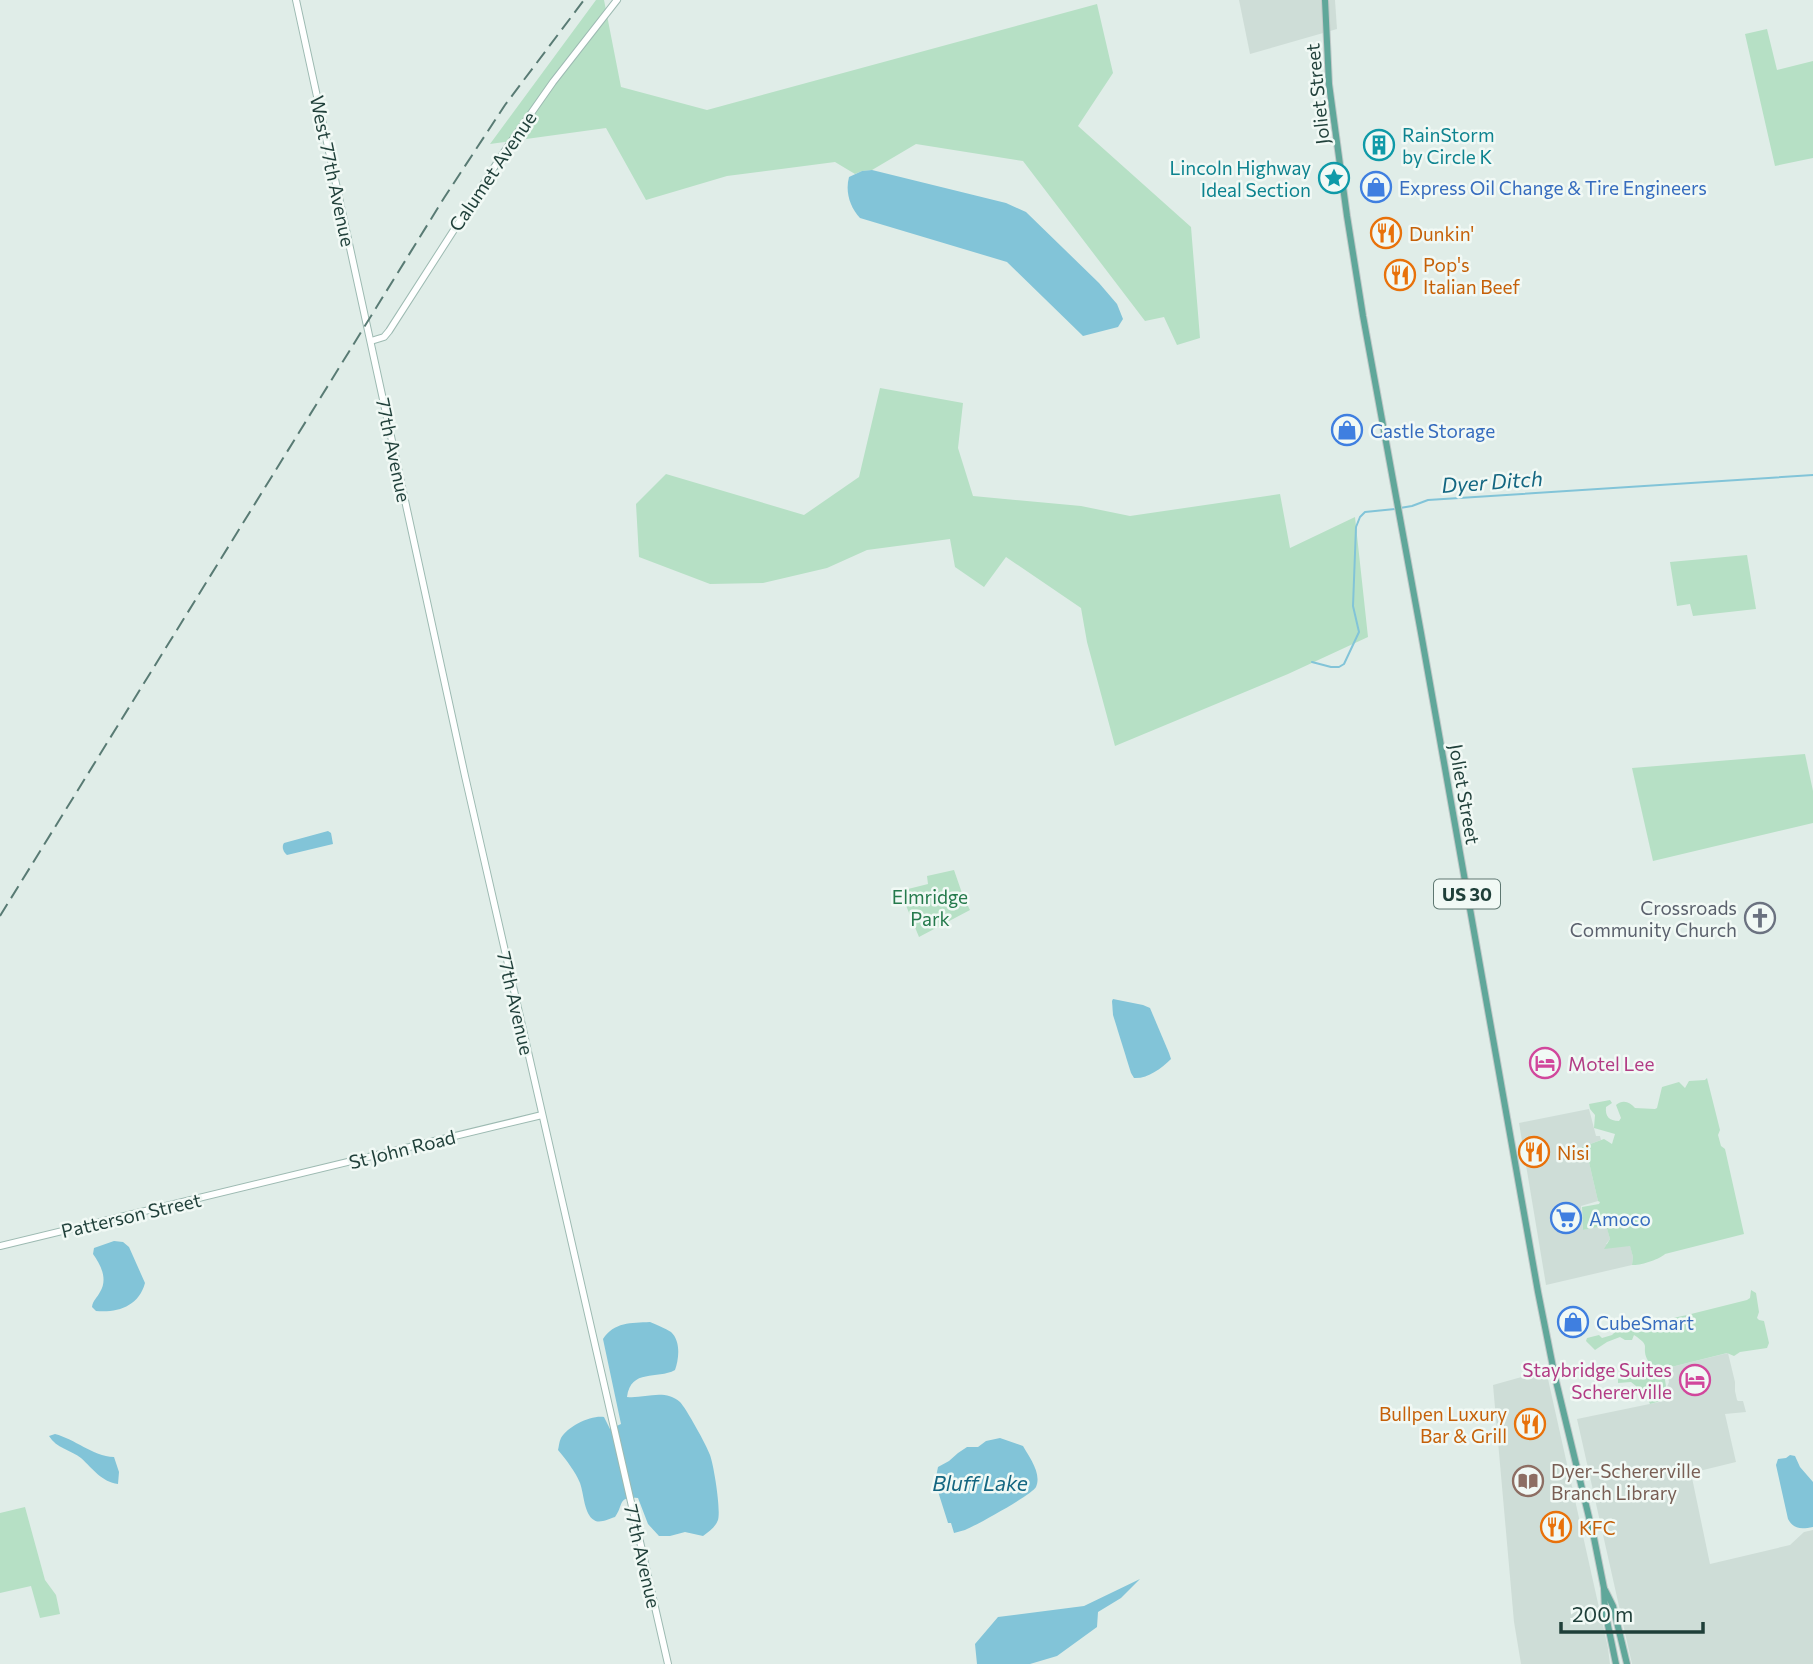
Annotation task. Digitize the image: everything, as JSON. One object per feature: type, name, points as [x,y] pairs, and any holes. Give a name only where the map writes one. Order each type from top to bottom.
[{"type":"main road","name":"Joliet Street","points":[[1325,0],[1329,84],[1364,325],[1538,1292],[1604,1588]]},
{"type":"main road","name":"US 30","points":[[1604,1588],[1605,1611],[1616,1664]]},
{"type":"main road","name":"US 30","points":[[1604,1588],[1613,1606],[1628,1664]]},
{"type":"street","name":"West 77th Avenue","points":[[296,0],[371,341]]},
{"type":"street","name":"Calumet Avenue","points":[[371,341],[384,337],[389,331],[504,152],[553,82],[617,0]]},
{"type":"street","name":"77th Avenue","points":[[371,341],[465,776],[668,1664]]},
{"type":"street","name":"St John Road","points":[[262,1183],[542,1115]]},
{"type":"street","name":"Patterson Street","points":[[0,1246],[262,1183]]},
{"type":"shaded area","points":[[1239,0],[1335,0],[1337,29],[1250,54]]},
{"type":"shaded area","points":[[1589,1109],[1596,1136],[1600,1136],[1601,1140],[1582,1147],[1588,1158],[1598,1201],[1581,1206],[1583,1230],[1606,1224],[1610,1239],[1606,1244],[1630,1245],[1632,1265],[1546,1285],[1519,1123]]},
{"type":"shaded area","points":[[1728,1353],[1737,1400],[1743,1401],[1746,1412],[1725,1414],[1736,1462],[1691,1473],[1710,1564],[1790,1545],[1804,1532],[1813,1530],[1813,1664],[1632,1664],[1577,1419],[1669,1400],[1667,1368]]},
{"type":"shaded area","points":[[1546,1370],[1610,1664],[1521,1664],[1514,1622],[1493,1385]]},
{"type":"green space","points":[[596,0],[604,0],[621,87],[707,110],[1097,4],[1113,73],[1078,126],[1191,227],[1200,338],[1177,345],[1164,317],[1145,321],[1023,161],[916,144],[872,170],[855,174],[835,162],[727,176],[646,200],[606,128],[490,144]]},
{"type":"green space","points":[[1767,29],[1777,70],[1813,61],[1813,158],[1775,166],[1745,34]]},
{"type":"green space","points":[[880,388],[963,403],[958,448],[973,496],[1081,506],[1130,516],[1280,494],[1290,548],[1355,517],[1368,637],[1288,674],[1115,746],[1087,642],[1081,608],[1006,557],[984,587],[955,567],[950,539],[867,550],[827,568],[763,583],[710,584],[639,557],[636,504],[666,474],[804,515],[859,477]]},
{"type":"green space","points":[[1747,555],[1756,609],[1693,616],[1690,604],[1677,606],[1670,562]]},
{"type":"green space","points":[[1805,754],[1813,791],[1813,823],[1653,861],[1632,768]]},
{"type":"green space","name":"Elmridge Park","points":[[954,870],[970,910],[919,937],[900,891],[928,884],[927,876]]},
{"type":"green space","points":[[1707,1078],[1720,1130],[1718,1135],[1721,1146],[1725,1149],[1744,1234],[1632,1265],[1630,1246],[1604,1249],[1610,1239],[1606,1225],[1583,1230],[1582,1207],[1600,1202],[1588,1158],[1579,1154],[1582,1147],[1604,1139],[1612,1144],[1615,1134],[1594,1128],[1595,1115],[1589,1104],[1610,1100],[1612,1103],[1606,1107],[1606,1113],[1610,1119],[1619,1121],[1621,1118],[1616,1105],[1621,1102],[1631,1104],[1635,1108],[1655,1109],[1662,1087],[1679,1082],[1685,1088],[1689,1081]]},
{"type":"green space","points":[[1751,1290],[1756,1293],[1759,1312],[1757,1318],[1764,1321],[1769,1343],[1767,1348],[1740,1352],[1734,1356],[1727,1353],[1667,1368],[1665,1380],[1668,1399],[1650,1404],[1646,1394],[1638,1392],[1631,1382],[1618,1383],[1618,1379],[1637,1370],[1654,1372],[1645,1354],[1644,1344],[1634,1335],[1632,1340],[1620,1337],[1595,1350],[1586,1341],[1587,1338],[1599,1335],[1602,1338],[1612,1335],[1617,1330],[1747,1300]]},
{"type":"green space","points":[[25,1507],[45,1580],[56,1595],[60,1614],[40,1618],[31,1586],[0,1593],[0,1513]]},
{"type":"water","points":[[872,170],[1006,203],[1026,212],[1099,283],[1117,304],[1123,319],[1118,327],[1083,336],[1007,262],[860,218],[849,199],[849,177]]},
{"type":"water","points":[[328,831],[333,844],[287,855],[284,851],[284,843]]},
{"type":"water","points":[[1113,999],[1150,1008],[1171,1059],[1154,1073],[1134,1078],[1131,1073],[1113,1015]]},
{"type":"water","points":[[114,1241],[123,1242],[129,1247],[145,1283],[138,1297],[126,1306],[112,1311],[96,1311],[92,1307],[102,1287],[103,1277],[101,1267],[93,1254],[94,1248]]},
{"type":"water","points":[[650,1322],[674,1336],[678,1350],[675,1370],[639,1378],[629,1388],[627,1397],[661,1395],[674,1398],[683,1406],[701,1436],[712,1461],[719,1507],[717,1523],[703,1536],[685,1532],[659,1536],[648,1524],[638,1498],[624,1500],[615,1517],[594,1520],[586,1509],[578,1479],[558,1450],[564,1434],[587,1420],[604,1417],[610,1429],[621,1424],[603,1339],[618,1326]]},
{"type":"water","points":[[55,1434],[98,1454],[114,1457],[119,1472],[118,1484],[102,1478],[81,1458],[56,1443],[49,1436]]},
{"type":"water","name":"Bluff Lake","points":[[1000,1438],[1023,1446],[1036,1471],[1036,1487],[991,1516],[954,1533],[951,1523],[948,1523],[935,1482],[938,1467],[967,1447],[978,1447],[986,1441]]},
{"type":"water","points":[[1795,1456],[1800,1467],[1813,1482],[1813,1527],[1799,1528],[1788,1519],[1776,1465],[1778,1459]]},
{"type":"water","points":[[1140,1579],[1121,1598],[1098,1612],[1097,1627],[1057,1656],[1030,1664],[977,1664],[975,1644],[998,1617],[1084,1606]]},
{"type":"waterway","name":"Dyer Ditch","points":[[1400,508],[1428,500],[1813,475]]},
{"type":"waterway","name":"Dyer Ditch","points":[[1312,662],[1331,667],[1344,664],[1359,632],[1353,606],[1356,527],[1365,512],[1395,509]]},
{"type":"railway","points":[[0,916],[444,198],[505,105],[584,0]]},
{"type":"place","name":"RainStorm by Circle K","points":[[1379,145]]},
{"type":"place","name":"Lincoln Highway Ideal Section","points":[[1334,178]]},
{"type":"place","name":"Express Oil Change & Tire Engineers","points":[[1376,187]]},
{"type":"place","name":"Dunkin'","points":[[1386,233]]},
{"type":"place","name":"Pop's Italian Beef","points":[[1400,275]]},
{"type":"place","name":"Castle Storage","points":[[1347,430]]},
{"type":"place","name":"Crossroads Community Church","points":[[1760,918]]},
{"type":"place","name":"Motel Lee","points":[[1545,1063]]},
{"type":"place","name":"Nisi","points":[[1534,1152]]},
{"type":"place","name":"Amoco","points":[[1566,1218]]},
{"type":"place","name":"CubeSmart","points":[[1573,1322]]},
{"type":"place","name":"Staybridge Suites Schererville","points":[[1695,1380]]},
{"type":"place","name":"Bullpen Luxury Bar & Grill","points":[[1530,1424]]},
{"type":"place","name":"Dyer-Schererville Branch Library","points":[[1528,1481]]},
{"type":"place","name":"KFC","points":[[1556,1527]]}]
